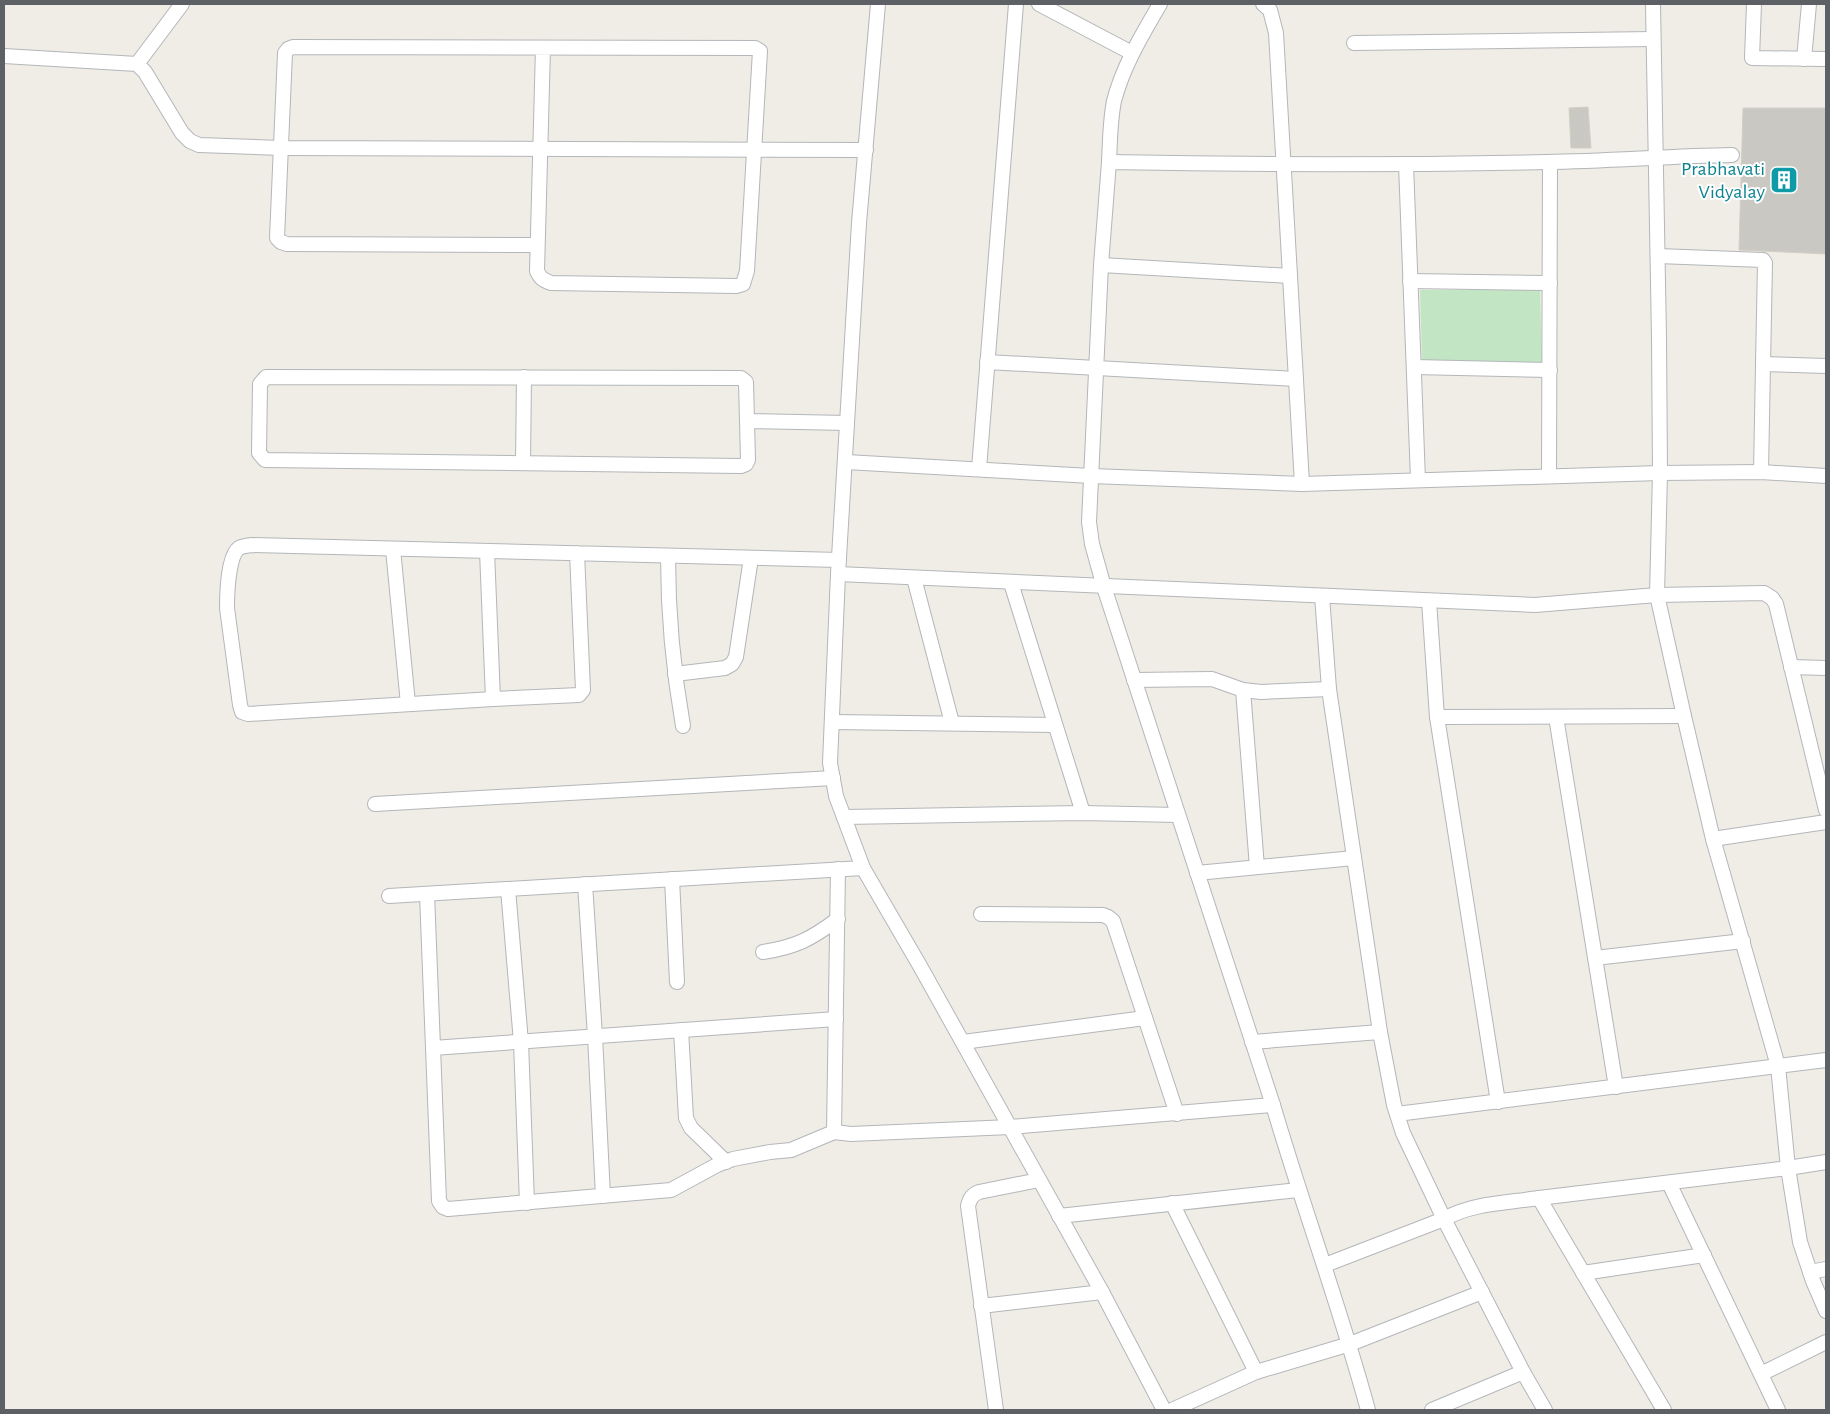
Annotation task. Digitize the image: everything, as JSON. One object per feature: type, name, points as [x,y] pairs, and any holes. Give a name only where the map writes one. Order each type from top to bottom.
[{"type":"street","points":[[137,64],[182,4]]},
{"type":"street","points":[[878,4],[859,223],[839,567],[830,763],[836,796],[863,868],[963,1042],[1102,1292],[1164,1410]]},
{"type":"street","points":[[979,469],[1016,4]]},
{"type":"street","points":[[1039,4],[1132,53]]},
{"type":"street","points":[[1160,4],[1132,53],[1114,101],[1101,265],[1089,531],[1104,587],[1252,1042],[1298,1190],[1325,1265],[1350,1344],[1368,1410]]},
{"type":"street","points":[[1263,4],[1270,10],[1276,33],[1302,484]]},
{"type":"street","points":[[1653,4],[1660,473],[1657,595],[1713,839],[1778,1066],[1788,1168],[1800,1242],[1826,1311]]},
{"type":"street","points":[[1754,4],[1752,58],[1826,59]]},
{"type":"street","points":[[1804,59],[1809,4]]},
{"type":"street","points":[[1354,43],[1653,39]]},
{"type":"street","points":[[537,245],[287,244],[277,238],[286,53],[288,49],[293,47],[755,48],[760,51],[756,150],[747,271],[746,278],[742,284],[736,286],[551,283],[543,280],[537,271],[537,245],[543,48]]},
{"type":"street","points":[[4,56],[137,64],[145,72],[182,133],[190,141],[199,145],[281,148],[866,150]]},
{"type":"street","points":[[1109,162],[1284,165],[1406,164],[1550,162],[1732,155]]},
{"type":"street","points":[[1549,476],[1550,162]]},
{"type":"street","points":[[1406,164],[1418,480]]},
{"type":"street","points":[[1658,256],[1763,260],[1765,263],[1761,472]]},
{"type":"street","points":[[1101,265],[1290,276]]},
{"type":"street","points":[[1410,280],[1550,283]]},
{"type":"street","points":[[987,362],[1296,379]]},
{"type":"street","points":[[1763,364],[1826,366]]},
{"type":"street","points":[[1414,367],[1550,370]]},
{"type":"street","points":[[266,377],[524,377],[742,378],[746,382],[748,460],[746,464],[741,466],[265,460],[259,454],[260,384],[266,377]]},
{"type":"street","points":[[523,463],[524,377]]},
{"type":"street","points":[[747,421],[847,423]]},
{"type":"street","points":[[846,462],[1091,476],[1302,484],[1660,473],[1761,472],[1826,476]]},
{"type":"street","points":[[577,553],[583,690],[579,695],[248,714],[242,712],[227,608],[227,592],[234,554],[239,548],[251,545],[577,553],[750,558],[839,567],[914,578],[1535,606],[1657,595],[1764,593],[1772,598],[1776,604],[1826,810]]},
{"type":"street","points":[[393,549],[408,704]]},
{"type":"street","points":[[487,551],[493,699]]},
{"type":"street","points":[[668,556],[669,621],[683,726]]},
{"type":"street","points":[[675,674],[725,668],[732,664],[736,657],[750,558]]},
{"type":"street","points":[[914,578],[952,723]]},
{"type":"street","points":[[1010,583],[1082,813]]},
{"type":"street","points":[[1322,596],[1329,689],[1354,858],[1388,1081],[1402,1133],[1444,1219],[1523,1372],[1545,1410]]},
{"type":"street","points":[[1429,601],[1437,717],[1498,1102]]},
{"type":"street","points":[[1791,667],[1826,668]]},
{"type":"street","points":[[1134,680],[1212,679],[1243,690],[1261,692],[1329,689]]},
{"type":"street","points":[[1243,690],[1257,867]]},
{"type":"street","points":[[1437,717],[1684,716]]},
{"type":"street","points":[[1556,717],[1616,1087]]},
{"type":"street","points":[[832,722],[1055,724]]},
{"type":"street","points":[[375,804],[833,778]]},
{"type":"street","points":[[844,817],[1082,813],[1178,814]]},
{"type":"street","points":[[1713,839],[1826,822]]},
{"type":"street","points":[[1197,873],[1354,858]]},
{"type":"street","points":[[388,896],[863,868]]},
{"type":"street","points":[[834,1132],[838,869]]},
{"type":"street","points":[[672,879],[677,982]]},
{"type":"street","points":[[585,884],[603,1196]]},
{"type":"street","points":[[508,889],[521,1042],[527,1203]]},
{"type":"street","points":[[426,894],[439,1201],[443,1208],[527,1203],[671,1190],[726,1162],[770,1152],[791,1150],[834,1132],[851,1134],[1010,1127],[1272,1105]]},
{"type":"street","points":[[981,914],[1103,915],[1113,921],[1177,1114]]},
{"type":"street","points":[[763,952],[794,946],[814,937],[838,919]]},
{"type":"street","points":[[1595,958],[1743,942]]},
{"type":"street","points":[[963,1042],[1145,1018]]},
{"type":"street","points":[[433,1048],[836,1019]]},
{"type":"street","points":[[681,1030],[686,1118],[691,1128],[726,1162]]},
{"type":"street","points":[[1252,1042],[1380,1032]]},
{"type":"street","points":[[1397,1114],[1826,1060]]},
{"type":"street","points":[[1325,1265],[1444,1219],[1459,1211],[1475,1207],[1826,1162]]},
{"type":"street","points":[[996,1410],[968,1206],[969,1200],[974,1194],[980,1192],[1039,1180]]},
{"type":"street","points":[[1669,1183],[1778,1410]]},
{"type":"street","points":[[1059,1216],[1298,1190]]},
{"type":"street","points":[[1539,1198],[1664,1410]]},
{"type":"street","points":[[1172,1203],[1256,1372]]},
{"type":"street","points":[[1583,1272],[1704,1255]]},
{"type":"street","points":[[1810,1272],[1826,1269]]},
{"type":"street","points":[[981,1306],[1102,1292]]},
{"type":"street","points":[[1172,1410],[1256,1372],[1350,1344],[1482,1292]]},
{"type":"street","points":[[1760,1374],[1826,1342]]},
{"type":"street","points":[[1432,1410],[1459,1405],[1523,1372]]},
{"type":"green space","points":[[1420,290],[1540,290],[1542,363],[1422,360]]},
{"type":"building","points":[[1588,107],[1591,148],[1571,148],[1569,108]]},
{"type":"building","name":"Prabhavati Vidyalay","points":[[1743,108],[1826,108],[1826,254],[1739,250]]},
{"type":"place","name":"Prabhavati Vidyalay","points":[[1784,180]]}]
